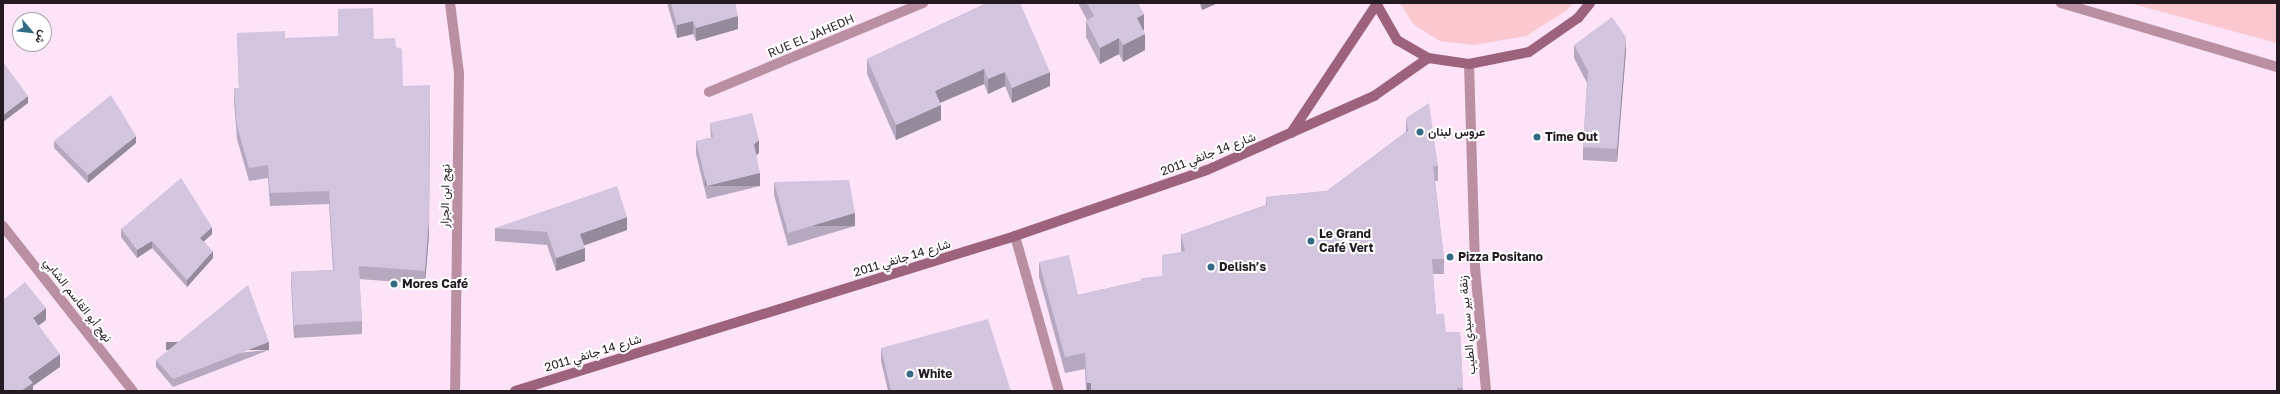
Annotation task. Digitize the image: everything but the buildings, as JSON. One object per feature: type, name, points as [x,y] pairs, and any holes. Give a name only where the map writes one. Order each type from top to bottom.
[{"type":"main road","points":[[1291,133],[1376,4],[1397,40],[1428,58],[1469,64],[1529,52],[1578,18],[1590,3]]},
{"type":"main road","name":"شارع 14 جانفي 2011","points":[[515,391],[1014,236],[1207,170],[1374,96],[1428,58]]},
{"type":"street","name":"نهج ابن الجزار","points":[[450,3],[459,73],[455,391]]},
{"type":"street","name":"RUE EL JAHEDH","points":[[709,92],[923,3]]},
{"type":"street","points":[[2061,3],[2277,67]]},
{"type":"street","name":"زنقة بير سيدي الطيب","points":[[1469,64],[1475,267],[1486,391]]},
{"type":"street","name":"نهج أبو القاسم الشابي","points":[[3,226],[133,391]]},
{"type":"street","points":[[1014,236],[1059,391]]},
{"type":"shaded area","points":[[1400,3],[1573,3],[1567,10],[1526,36],[1474,45],[1440,41],[1414,25]]},
{"type":"shaded area","points":[[2129,3],[2277,3],[2277,43]]},
{"type":"place","name":"عروس لبنان","points":[[1420,132]]},
{"type":"place","name":"Time Out","points":[[1537,137]]},
{"type":"place","name":"Le Grand Café Vert","points":[[1311,241]]},
{"type":"place","name":"Pizza Positano","points":[[1450,257]]},
{"type":"place","name":"Delish’s","points":[[1211,267]]},
{"type":"place","name":"Mores Café","points":[[394,284]]},
{"type":"place","name":"White","points":[[910,374]]}]
